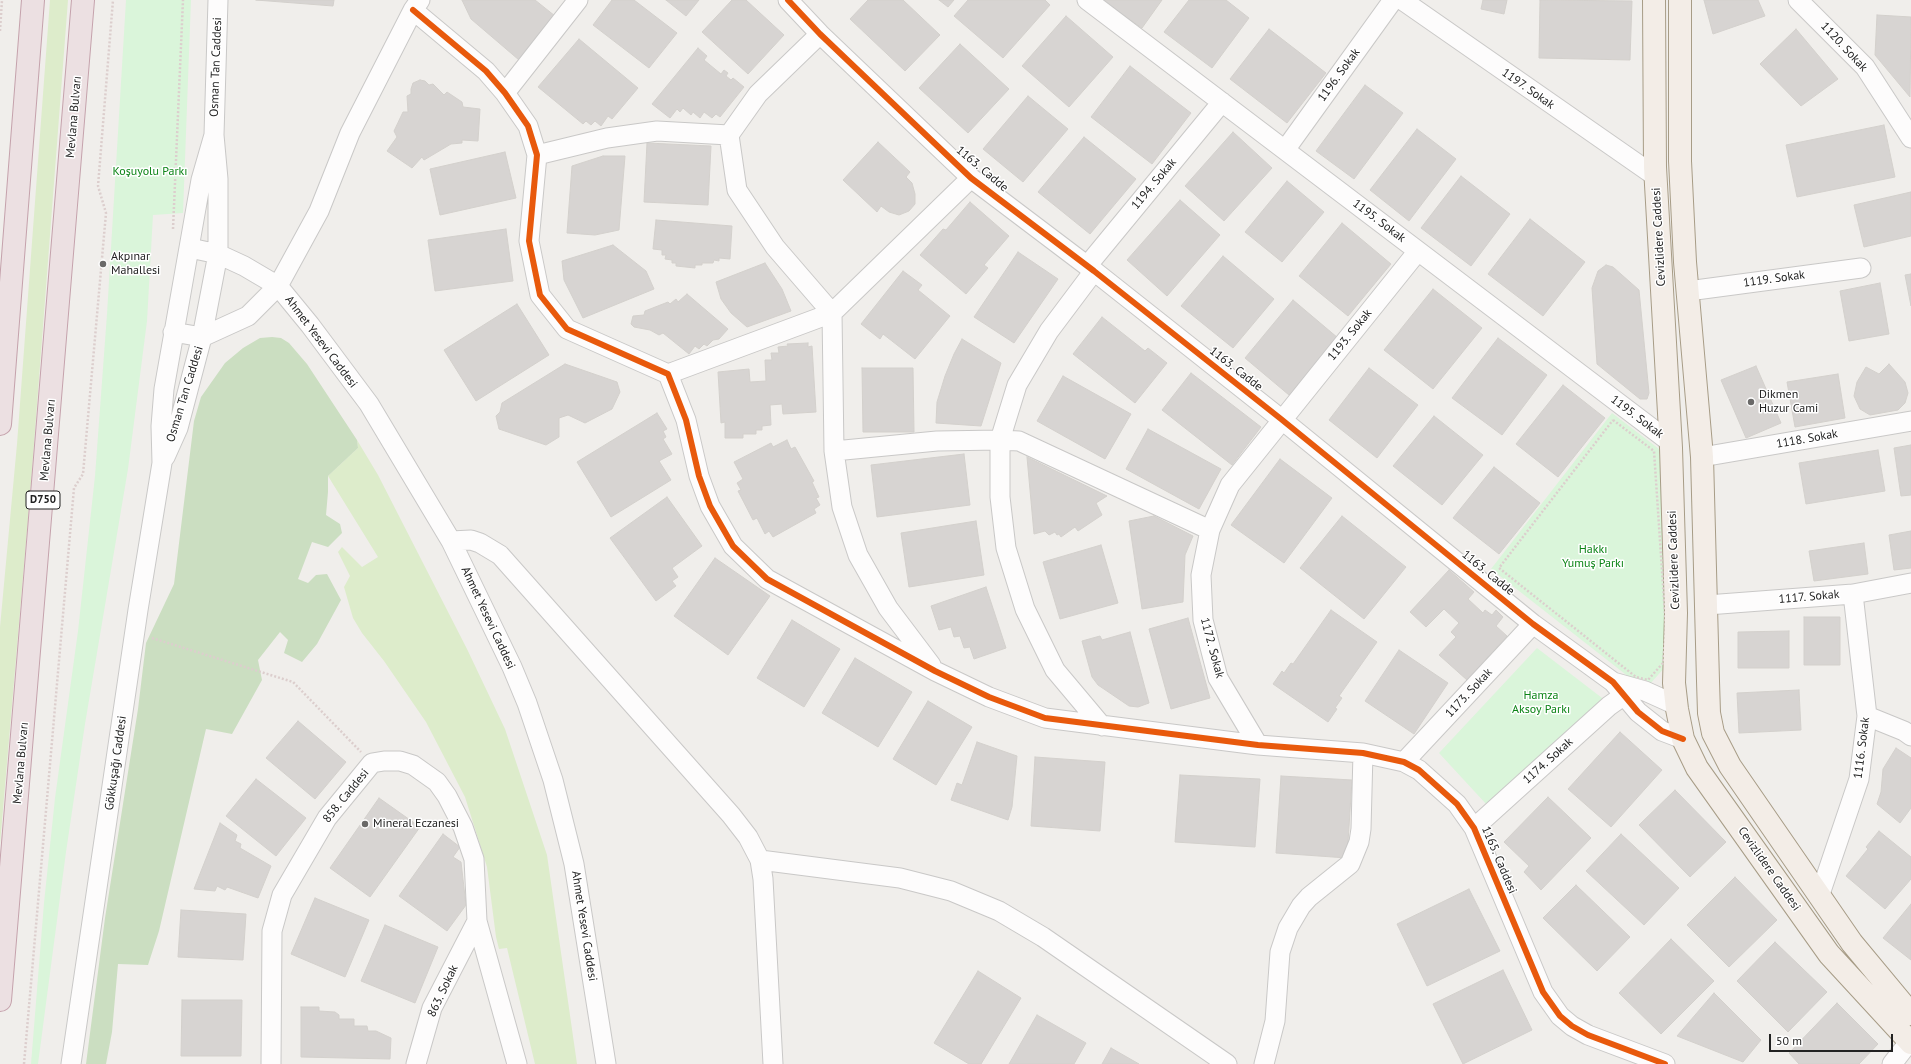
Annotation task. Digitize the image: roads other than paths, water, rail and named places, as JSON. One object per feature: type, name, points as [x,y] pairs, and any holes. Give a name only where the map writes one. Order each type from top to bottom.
[{"type":"highway","points":[[0,424],[34,0]]},
{"type":"highway","name":"Mevlana Bulvarı","points":[[0,1000],[83,0]]},
{"type":"main road","name":"Cevizlidere Caddesi","points":[[1654,0],[1655,176],[1670,442],[1676,613],[1674,683],[1682,739],[1697,768],[1830,954],[1910,1042]]},
{"type":"main road","name":"Cevizlidere Caddesi","points":[[1680,0],[1679,134],[1681,193],[1702,457],[1709,713],[1714,733],[1730,766],[1852,943],[1910,1013]]},
{"type":"main road","points":[[1655,176],[1681,193]]},
{"type":"main road","points":[[1676,705],[1709,713]]},
{"type":"main road","points":[[1682,739],[1719,745]]},
{"type":"street","name":"Osman Tan Caddesi","points":[[162,463],[178,428],[202,337],[218,254],[218,179],[214,135],[218,0]]},
{"type":"street","points":[[505,93],[578,0]]},
{"type":"street","name":"1163. Cadde","points":[[788,0],[820,34],[971,178],[1090,268],[1281,419],[1533,624],[1618,689],[1638,712],[1662,731],[1682,739]]},
{"type":"street","name":"1195. Sokak","points":[[1087,0],[1670,442]]},
{"type":"street","name":"1196. Sokak","points":[[1285,150],[1393,0]]},
{"type":"street","name":"1197. Sokak","points":[[1402,0],[1510,77],[1655,176]]},
{"type":"street","name":"1120. Sokak","points":[[1798,0],[1865,67],[1911,138]]},
{"type":"street","points":[[173,332],[202,337],[248,316],[278,286],[318,211],[350,133],[417,5],[486,71],[505,93],[528,126],[537,155],[529,241],[540,295],[567,329],[668,374],[832,313],[971,178]]},
{"type":"street","points":[[820,34],[758,94],[729,135],[737,190],[775,247],[832,313],[834,450],[842,507],[858,555],[888,608],[935,671]]},
{"type":"street","name":"1194. Sokak","points":[[1102,726],[1055,670],[1025,608],[1006,548],[1000,497],[1000,440],[1017,385],[1049,331],[1090,268],[1222,102]]},
{"type":"street","points":[[537,155],[607,138],[657,131],[729,135]]},
{"type":"street","name":"Osman Tan Caddesi","points":[[162,463],[161,426],[164,389],[173,332],[202,180],[214,135]]},
{"type":"street","name":"Ahmet Yesevi Caddesi","points":[[190,248],[218,254],[244,266],[278,286],[310,325],[369,404],[452,541],[512,667],[534,724],[553,780],[574,864],[606,1064]]},
{"type":"street","name":"1193. Sokak","points":[[1281,419],[1418,251]]},
{"type":"street","name":"1119. Sokak","points":[[1688,291],[1861,268]]},
{"type":"street","name":"1165. Caddesi","points":[[668,374],[686,420],[699,476],[708,500],[733,546],[767,579],[935,671],[989,697],[1045,718],[1258,745],[1363,752],[1404,762],[1419,770],[1446,793],[1466,815],[1474,828],[1544,992],[1551,1005],[1572,1026],[1588,1035],[1665,1064]]},
{"type":"street","name":"1172. Sokak","points":[[1258,745],[1218,678],[1204,620],[1201,575],[1210,530],[1230,485],[1281,419]]},
{"type":"street","name":"1118. Sokak","points":[[1702,457],[1911,421]]},
{"type":"street","points":[[834,450],[937,442],[1000,440],[1020,442],[1210,530]]},
{"type":"street","name":"Gökkuşağı Caddesi","points":[[71,1064],[138,610],[162,463]]},
{"type":"street","points":[[452,541],[470,540],[480,543],[500,555],[731,815],[748,837],[760,860],[763,879],[773,1064]]},
{"type":"street","name":"1117. Sokak","points":[[1707,605],[1853,594],[1911,583]]},
{"type":"street","name":"1116. Sokak","points":[[1819,897],[1859,779],[1867,716],[1853,594]]},
{"type":"street","name":"1173. Sokak","points":[[1404,762],[1533,624]]},
{"type":"street","name":"1163. Cadde","points":[[1618,689],[1646,691],[1676,705]]},
{"type":"street","name":"1174. Sokak","points":[[1474,828],[1609,706],[1618,689]]},
{"type":"street","points":[[1867,716],[1904,731],[1911,736]]},
{"type":"street","points":[[1264,1064],[1275,1022],[1280,952],[1288,928],[1301,906],[1309,897],[1350,864],[1359,842],[1361,829],[1363,752]]},
{"type":"street","name":"858. Caddesi","points":[[271,1064],[272,931],[282,895],[327,818],[372,764],[384,761],[400,761],[413,765],[437,782],[448,796],[463,827],[474,859],[477,921],[516,1064]]},
{"type":"street","points":[[760,860],[900,878],[938,888],[999,911],[1043,937],[1227,1064]]},
{"type":"street","name":"863. Sokak","points":[[416,1064],[432,1008],[477,921]]},
{"type":"street","points":[[1892,1064],[1910,1042]]},
{"type":"place","name":"Akpınar Mahallesi","points":[[103,264]]},
{"type":"place","name":"Dikmen Huzur Cami","points":[[1751,402]]},
{"type":"place","name":"Mineral Eczanesi","points":[[365,824]]},
{"type":"park label","name":"Koşuyolu Parkı","points":[[150,172]]},
{"type":"park label","name":"Hakkı Yumuş Parkı","points":[[1593,557]]},
{"type":"park label","name":"Hamza Aksoy Parkı","points":[[1541,703]]}]
